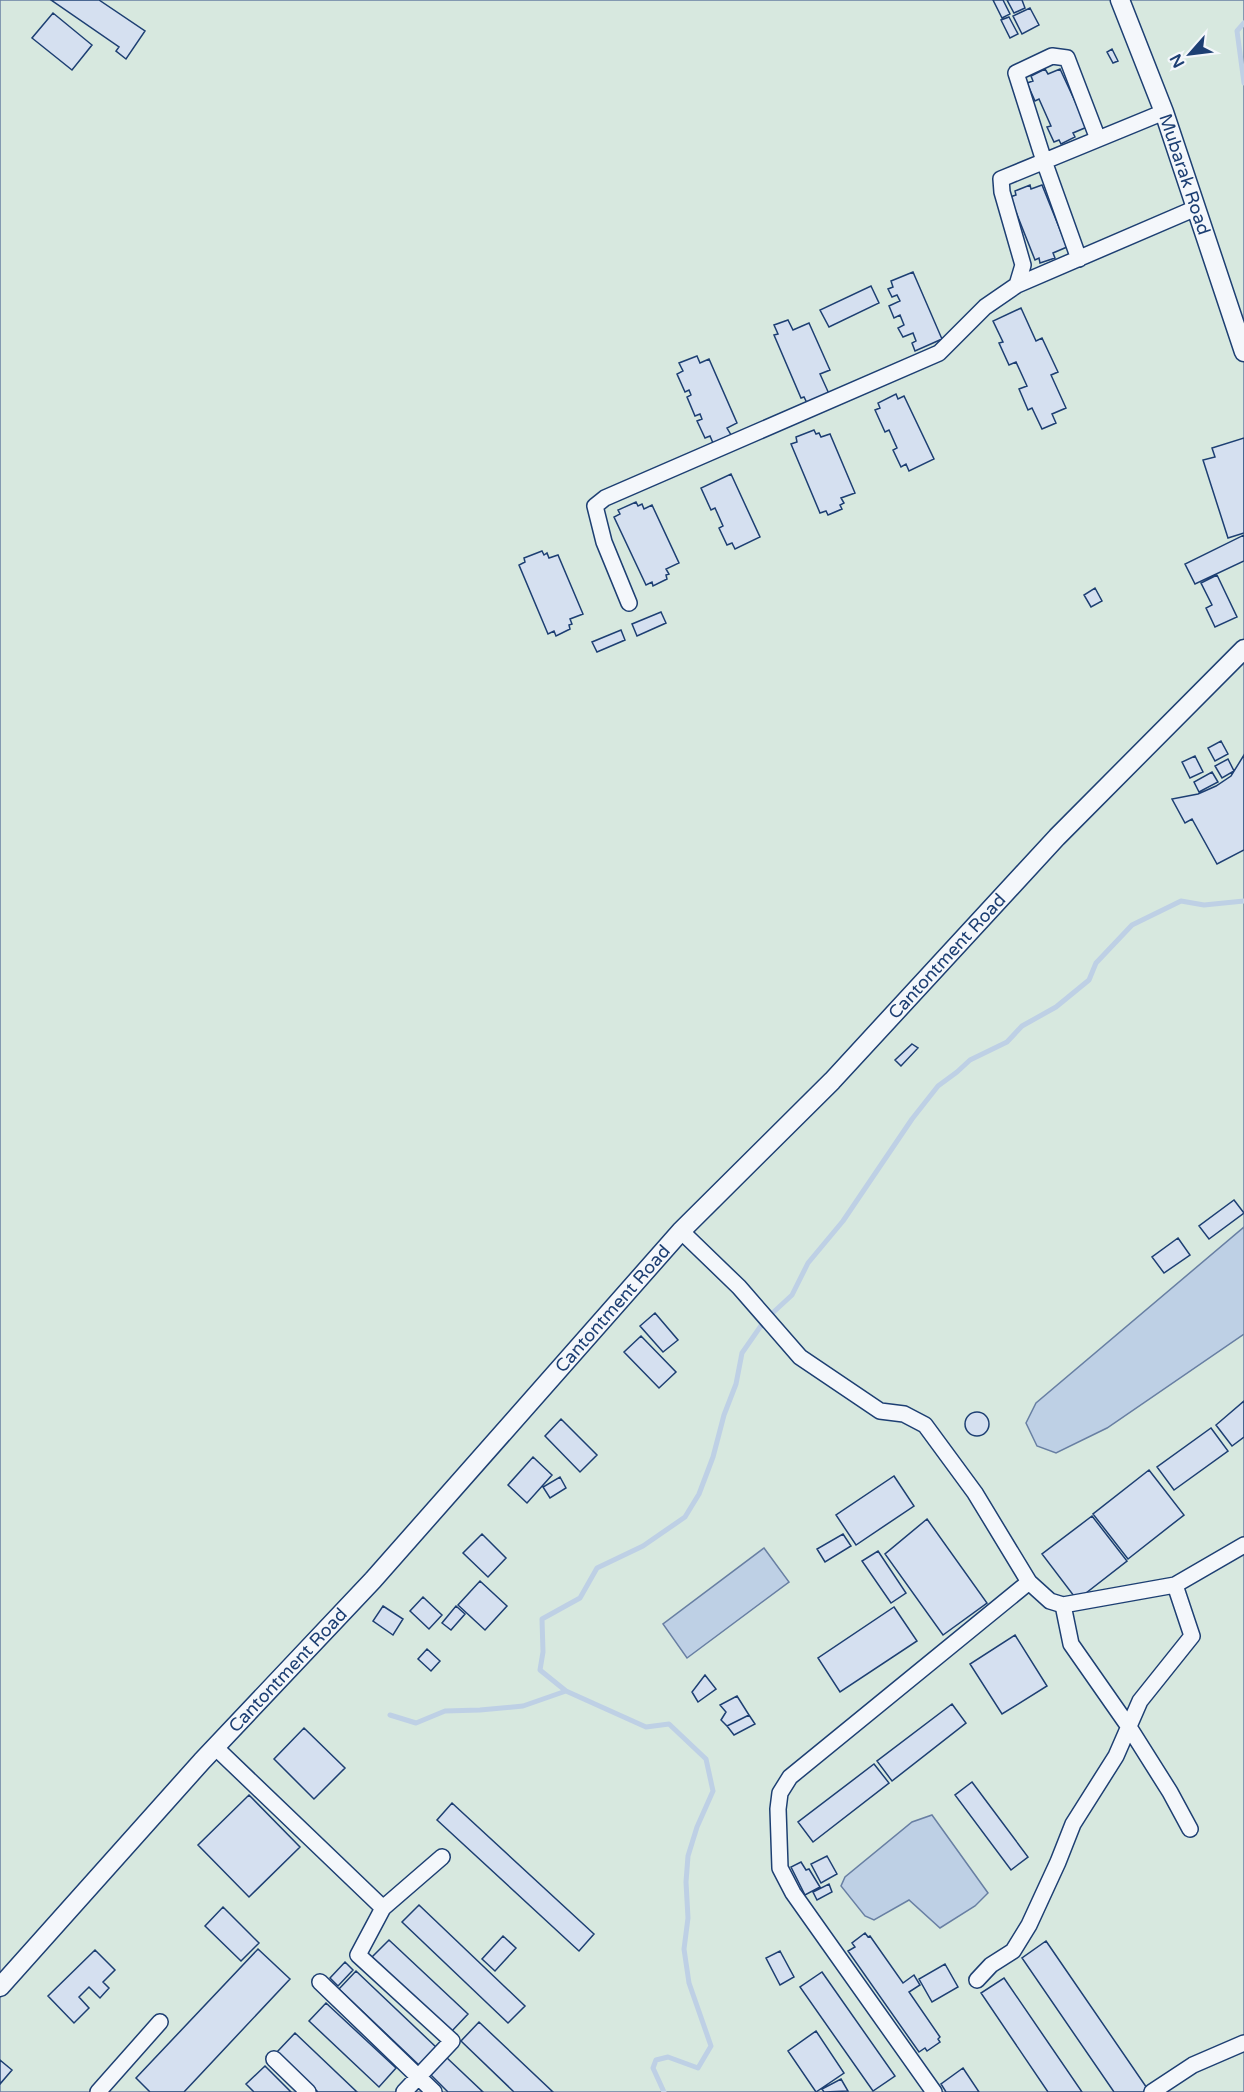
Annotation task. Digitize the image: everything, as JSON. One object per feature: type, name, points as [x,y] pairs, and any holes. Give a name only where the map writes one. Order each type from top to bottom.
[{"type":"street","name":"Mubarak Road","points":[[1120,0],[1164,112],[1244,352]]},
{"type":"street","points":[[1079,259],[1016,73],[1052,56],[1067,58],[1098,139]]},
{"type":"street","points":[[1017,285],[1023,265],[1002,192],[1001,178],[1164,112]]},
{"type":"street","points":[[629,603],[602,533],[596,506],[605,498],[939,353],[986,307],[1017,285],[1196,208]]},
{"type":"street","name":"Cantontment Road","points":[[0,1987],[214,1748],[380,1571],[681,1231],[832,1081],[1057,837],[1244,649]]},
{"type":"street","points":[[681,1231],[739,1287],[800,1357],[880,1411],[904,1414],[926,1425],[975,1493],[1029,1582],[1050,1601],[1063,1605],[1175,1585],[1244,1545]]},
{"type":"street","points":[[934,2092],[793,1893],[780,1868],[778,1809],[780,1793],[790,1777],[1029,1582]]},
{"type":"street","points":[[977,1980],[991,1965],[1012,1951],[1029,1925],[1073,1824],[1116,1756],[1140,1701],[1192,1636],[1175,1585]]},
{"type":"street","points":[[1063,1605],[1071,1644],[1129,1727],[1170,1792],[1190,1829]]},
{"type":"street","points":[[214,1748],[383,1908]]},
{"type":"street","points":[[404,2092],[452,2041],[358,1955],[383,1908],[442,1857]]},
{"type":"street","points":[[320,1982],[434,2092]]},
{"type":"street","points":[[98,2092],[160,2022]]},
{"type":"street","points":[[1152,2092],[1193,2065],[1244,2043]]},
{"type":"street","points":[[274,2060],[308,2092]]},
{"type":"shaded area","points":[[0,0],[1244,0],[1244,2092],[0,2092]]},
{"type":"water","points":[[1244,1227],[1244,1334],[1107,1428],[1056,1453],[1037,1446],[1026,1423],[1036,1403]]},
{"type":"water","points":[[764,1548],[789,1582],[687,1658],[663,1624]]},
{"type":"water","points":[[932,1815],[988,1893],[975,1906],[940,1928],[909,1900],[874,1920],[865,1916],[841,1886],[845,1877],[912,1822]]},
{"type":"building","points":[[51,0],[99,0],[145,31],[126,59],[116,51],[119,47]]},
{"type":"building","points":[[993,0],[1003,0],[1010,14],[1002,18]]},
{"type":"building","points":[[1007,0],[1022,0],[1025,8],[1014,13]]},
{"type":"building","points":[[1030,8],[1039,25],[1022,34],[1013,16]]},
{"type":"building","points":[[53,13],[92,45],[72,70],[32,38]]},
{"type":"building","points":[[1009,17],[1018,34],[1010,38],[1001,20]]},
{"type":"building","points":[[1112,49],[1118,61],[1113,63],[1107,52]]},
{"type":"building","points":[[1045,69],[1048,74],[1060,69],[1087,127],[1073,133],[1075,137],[1061,144],[1059,140],[1054,142],[1047,127],[1051,126],[1039,99],[1035,101],[1027,83],[1033,81],[1031,76]]},
{"type":"building","points":[[1030,185],[1031,189],[1042,185],[1067,247],[1053,253],[1055,258],[1040,263],[1039,258],[1035,260],[1010,197],[1016,195],[1015,191]]},
{"type":"building","points":[[913,272],[942,339],[915,351],[912,343],[916,341],[913,333],[903,337],[898,328],[904,325],[900,315],[894,318],[889,306],[900,301],[897,295],[892,297],[888,289],[893,287],[891,281]]},
{"type":"building","points":[[871,286],[879,303],[829,327],[820,310]]},
{"type":"building","points":[[1021,308],[1036,341],[1042,338],[1058,372],[1051,375],[1066,408],[1052,414],[1056,423],[1042,429],[1032,408],[1028,410],[1019,389],[1027,386],[1016,362],[1009,365],[999,343],[1003,342],[993,321]]},
{"type":"building","points":[[788,320],[793,330],[809,323],[830,370],[820,374],[830,396],[808,405],[804,397],[801,398],[774,335],[778,334],[774,325]]},
{"type":"building","points":[[697,356],[700,363],[709,359],[737,423],[727,428],[731,435],[713,443],[710,436],[705,438],[697,421],[702,419],[700,414],[695,416],[687,397],[691,395],[689,390],[685,392],[677,374],[683,371],[679,363]]},
{"type":"building","points":[[896,394],[898,399],[904,396],[934,459],[909,471],[906,464],[901,467],[893,450],[897,448],[889,430],[885,432],[875,410],[880,408],[878,403]]},
{"type":"building","points":[[814,430],[821,437],[830,434],[855,493],[841,498],[844,503],[840,505],[842,509],[828,515],[826,511],[820,513],[791,444],[797,442],[796,437]]},
{"type":"building","points":[[1244,438],[1244,533],[1228,538],[1203,460],[1215,457],[1212,448]]},
{"type":"building","points":[[731,474],[760,537],[735,549],[732,543],[727,545],[719,528],[723,526],[715,508],[711,510],[701,488]]},
{"type":"building","points":[[636,502],[638,506],[642,504],[644,509],[652,505],[679,563],[666,569],[669,574],[666,575],[667,579],[653,586],[652,582],[646,585],[614,517],[620,514],[618,510]]},
{"type":"building","points":[[1244,535],[1244,561],[1195,584],[1185,564]]},
{"type":"building","points":[[542,551],[544,555],[547,553],[549,558],[558,555],[583,614],[570,619],[572,624],[569,625],[570,629],[556,636],[554,631],[548,634],[519,565],[525,562],[524,558]]},
{"type":"building","points":[[1217,575],[1237,617],[1215,627],[1206,608],[1212,605],[1201,583]]},
{"type":"building","points":[[1095,588],[1102,601],[1091,607],[1084,595]]},
{"type":"building","points":[[661,612],[666,623],[637,636],[632,624]]},
{"type":"building","points":[[621,630],[625,640],[597,652],[592,642]]},
{"type":"building","points":[[1221,741],[1228,754],[1215,761],[1208,748]]},
{"type":"building","points":[[1244,755],[1244,850],[1217,864],[1192,819],[1185,823],[1172,799],[1198,794],[1216,786],[1231,776]]},
{"type":"building","points":[[1195,756],[1203,772],[1190,778],[1182,762]]},
{"type":"building","points":[[1228,759],[1234,771],[1222,778],[1215,766]]},
{"type":"building","points":[[1212,772],[1218,782],[1199,792],[1194,782]]},
{"type":"building","points":[[912,1044],[918,1048],[901,1066],[895,1060]]},
{"type":"building","points":[[1234,1200],[1244,1213],[1209,1239],[1199,1226]]},
{"type":"building","points":[[1178,1238],[1190,1255],[1164,1273],[1152,1257]]},
{"type":"building","points":[[655,1313],[678,1340],[663,1352],[640,1326]]},
{"type":"building","points":[[641,1336],[676,1372],[659,1388],[624,1352]]},
{"type":"building","points":[[1244,1401],[1244,1437],[1232,1446],[1216,1425]]},
{"type":"building","points":[[977,1412],[982,1413],[988,1419],[988,1429],[982,1435],[977,1436],[972,1435],[966,1429],[965,1424],[966,1419],[972,1413]]},
{"type":"building","points":[[561,1419],[597,1455],[580,1472],[545,1436]]},
{"type":"building","points":[[1211,1428],[1228,1451],[1174,1490],[1157,1467]]},
{"type":"building","points":[[533,1457],[552,1475],[527,1503],[508,1485]]},
{"type":"building","points":[[1149,1470],[1184,1515],[1128,1559],[1093,1514]]},
{"type":"building","points":[[894,1476],[914,1506],[856,1545],[836,1515]]},
{"type":"building","points":[[560,1477],[566,1488],[550,1498],[543,1487]]},
{"type":"building","points":[[1092,1516],[1127,1561],[1077,1600],[1042,1554]]},
{"type":"building","points":[[927,1519],[987,1603],[943,1635],[885,1554]]},
{"type":"building","points":[[482,1534],[506,1558],[488,1577],[463,1553]]},
{"type":"building","points":[[843,1534],[851,1546],[825,1562],[817,1549]]},
{"type":"building","points":[[878,1551],[906,1593],[891,1603],[862,1561]]},
{"type":"building","points":[[480,1581],[507,1606],[485,1630],[458,1605]]},
{"type":"building","points":[[423,1597],[442,1615],[429,1629],[410,1611]]},
{"type":"building","points":[[383,1606],[403,1619],[393,1635],[373,1621]]},
{"type":"building","points":[[456,1606],[465,1614],[451,1630],[442,1623]]},
{"type":"building","points":[[894,1607],[917,1641],[840,1692],[818,1658]]},
{"type":"building","points":[[1015,1635],[1047,1686],[1002,1714],[970,1664]]},
{"type":"building","points":[[427,1649],[440,1661],[431,1671],[418,1659]]},
{"type":"building","points":[[705,1675],[716,1689],[698,1702],[692,1692]]},
{"type":"building","points":[[737,1696],[749,1715],[727,1726],[721,1720],[726,1712],[720,1705]]},
{"type":"building","points":[[952,1704],[966,1723],[892,1781],[877,1761]]},
{"type":"building","points":[[749,1715],[755,1724],[734,1735],[727,1726]]},
{"type":"building","points":[[304,1728],[345,1768],[314,1799],[274,1759]]},
{"type":"building","points":[[874,1764],[889,1783],[813,1842],[798,1822]]},
{"type":"building","points":[[972,1782],[1028,1857],[1011,1870],[955,1795]]},
{"type":"building","points":[[249,1795],[300,1847],[249,1897],[198,1845]]},
{"type":"building","points":[[452,1803],[594,1934],[579,1951],[437,1820]]},
{"type":"building","points":[[827,1856],[837,1874],[821,1883],[811,1864]]},
{"type":"building","points":[[801,1862],[806,1870],[809,1869],[820,1887],[805,1895],[791,1867]]},
{"type":"building","points":[[829,1884],[832,1892],[817,1900],[813,1892]]},
{"type":"building","points":[[419,1905],[525,2006],[508,2023],[402,1922]]},
{"type":"building","points":[[223,1907],[259,1943],[241,1961],[205,1926]]},
{"type":"building","points":[[865,1933],[868,1937],[870,1936],[903,1983],[914,1975],[920,1985],[909,1992],[940,2037],[938,2039],[940,2042],[927,2051],[925,2048],[919,2052],[848,1951],[855,1947],[852,1943]]},
{"type":"building","points":[[503,1936],[516,1948],[495,1971],[482,1959]]},
{"type":"building","points":[[389,1940],[468,2014],[451,2032],[372,1957]]},
{"type":"building","points":[[1046,1941],[1149,2091],[1114,2092],[1022,1958]]},
{"type":"building","points":[[258,1949],[290,1979],[184,2092],[150,2092],[136,2078]]},
{"type":"building","points":[[95,1950],[115,1970],[103,1982],[109,1988],[100,1998],[89,1987],[79,1997],[89,2008],[74,2023],[48,1996]]},
{"type":"building","points":[[780,1951],[794,1977],[780,1985],[766,1958]]},
{"type":"building","points":[[345,1962],[353,1970],[338,1986],[330,1978]]},
{"type":"building","points":[[945,1964],[958,1987],[932,2002],[919,1979]]},
{"type":"building","points":[[356,1971],[437,2048],[420,2066],[339,1989]]},
{"type":"building","points":[[822,1972],[895,2076],[873,2091],[800,1987]]},
{"type":"building","points":[[1004,1978],[1082,2092],[1048,2092],[981,1993]]},
{"type":"building","points":[[326,2003],[396,2068],[379,2087],[309,2021]]},
{"type":"building","points":[[479,2022],[553,2092],[514,2092],[461,2041]]},
{"type":"building","points":[[816,2031],[844,2073],[816,2092],[788,2051]]},
{"type":"building","points":[[295,2033],[357,2092],[318,2092],[277,2052]]},
{"type":"building","points":[[446,2057],[483,2092],[448,2092],[430,2074]]},
{"type":"building","points":[[0,2060],[12,2070],[0,2084]]},
{"type":"building","points":[[265,2066],[291,2092],[254,2092],[246,2084]]},
{"type":"building","points":[[963,2068],[979,2092],[946,2092],[941,2084]]},
{"type":"building","points":[[841,2079],[848,2091],[824,2092],[822,2089]]},
{"type":"waterway","points":[[1244,23],[1237,31],[1244,83]]},
{"type":"waterway","points":[[566,1691],[540,1670],[543,1652],[542,1619],[580,1598],[597,1568],[643,1546],[685,1517],[699,1494],[713,1457],[724,1415],[736,1384],[742,1353],[765,1320],[792,1295],[808,1263],[843,1221],[912,1119],[938,1086],[970,1060],[1007,1042],[1022,1026],[1056,1007],[1089,980],[1096,963],[1132,925],[1181,901],[1204,905],[1244,901]]},
{"type":"waterway","points":[[390,1715],[416,1723],[445,1711],[523,1706],[566,1691],[646,1727],[669,1724],[706,1759],[713,1791],[697,1827],[688,1856],[686,1882],[688,1918],[684,1949],[689,1983],[711,2046],[698,2068],[668,2057],[656,2060],[653,2068],[664,2092]]}]
